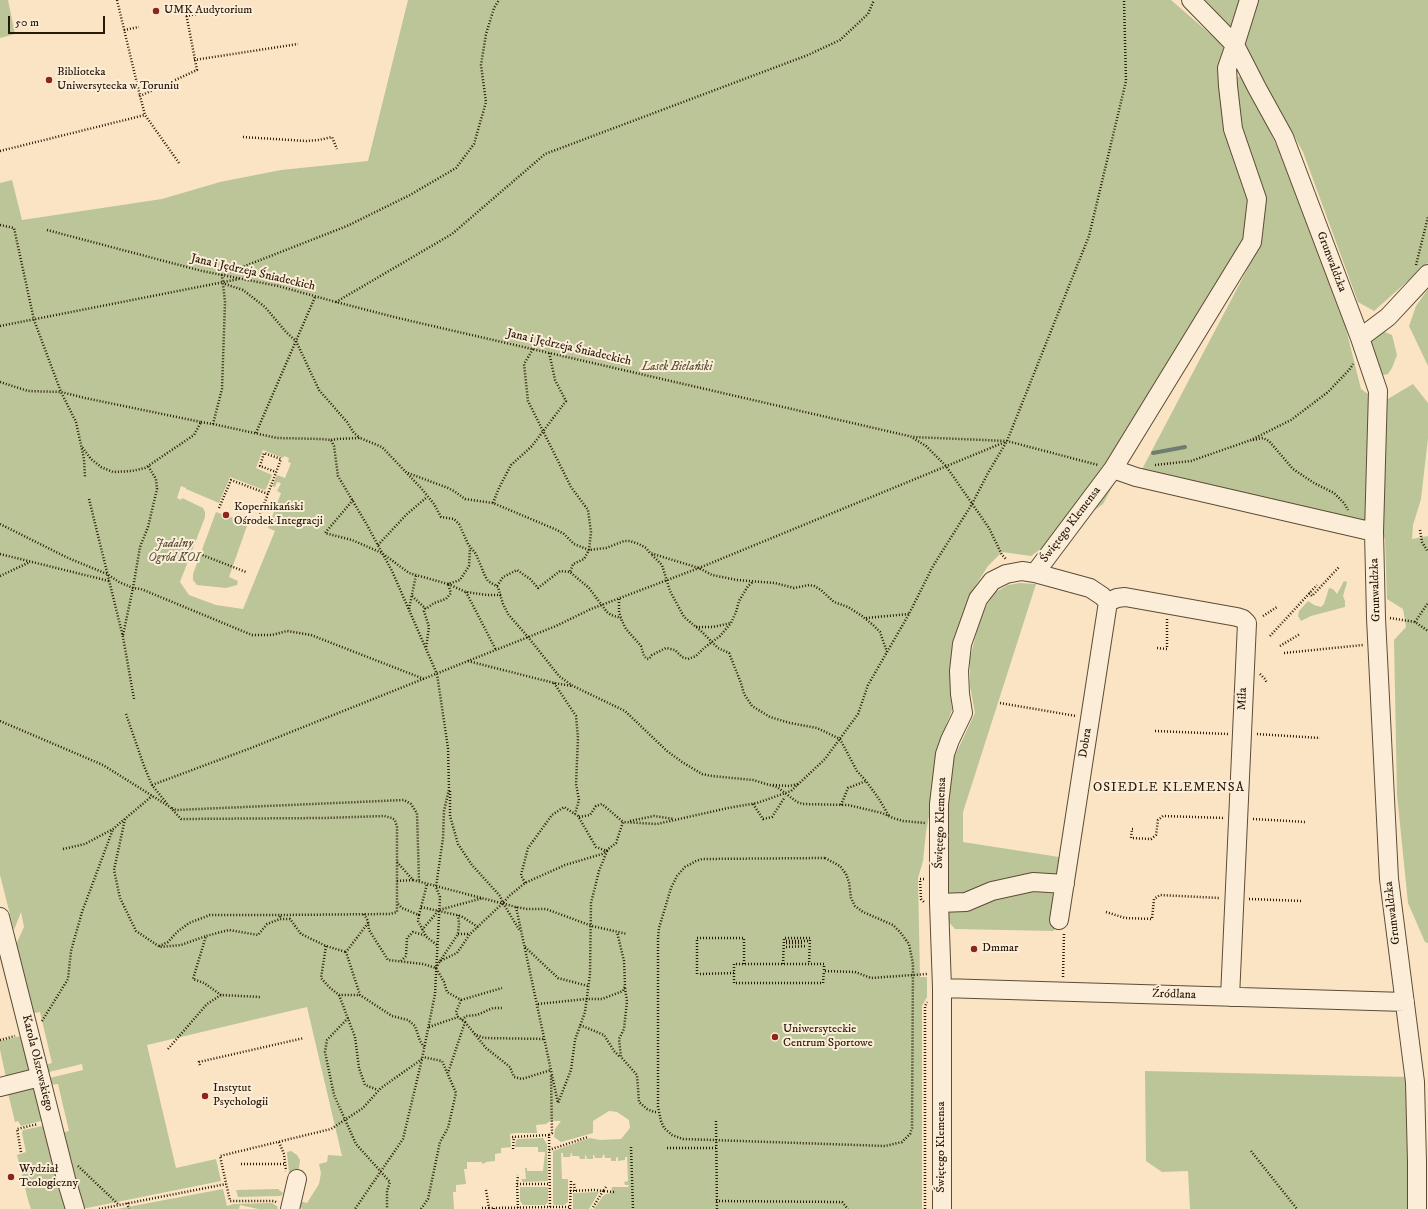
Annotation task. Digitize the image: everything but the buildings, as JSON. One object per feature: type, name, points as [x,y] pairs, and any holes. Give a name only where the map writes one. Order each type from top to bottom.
[{"type":"street","points":[[1191,0],[1235,45],[1250,0]]},
{"type":"street","name":"Grunwaldzka","points":[[1235,45],[1284,137],[1360,338],[1378,391],[1374,532],[1376,618],[1389,879],[1415,1082],[1418,1162],[1417,1209]]},
{"type":"street","name":"Świętego Klemensa","points":[[942,1209],[942,988],[932,903],[939,878],[939,804],[945,754],[963,713],[959,683],[960,653],[974,609],[985,589],[996,578],[1015,572],[1035,573],[1113,469],[1252,242],[1257,199],[1233,129],[1228,86],[1227,68],[1235,45]]},
{"type":"street","points":[[1360,338],[1388,317],[1421,272]]},
{"type":"street","points":[[1113,469],[1136,478],[1374,532]]},
{"type":"street","points":[[1035,573],[1090,588],[1108,602]]},
{"type":"street","name":"Miła","points":[[1108,602],[1125,597],[1237,617],[1243,619],[1247,623],[1230,997]]},
{"type":"street","name":"Dobra","points":[[1062,926],[1065,884],[1108,602]]},
{"type":"street","points":[[932,903],[966,902],[992,891],[1034,882],[1065,884]]},
{"type":"street","name":"Karola Olszewskiego","points":[[0,917],[75,1209]]},
{"type":"street","name":"Źródlana","points":[[942,988],[1405,1002]]},
{"type":"street","points":[[0,1087],[40,1077]]},
{"type":"street","points":[[284,1206],[297,1179]]},
{"type":"path","points":[[117,0],[145,115],[179,163]]},
{"type":"path","points":[[212,424],[222,389],[225,302],[222,275],[347,226],[410,195],[456,168],[474,144],[486,102],[481,65],[486,34],[494,8],[499,0]]},
{"type":"path","points":[[336,302],[452,234],[545,154],[808,55],[840,40],[868,14],[874,0]]},
{"type":"path","points":[[579,817],[590,815],[596,806],[602,804],[623,822],[657,824],[752,804],[786,794],[826,759],[858,714],[868,685],[909,614],[933,566],[972,504],[1007,441],[1089,236],[1126,81],[1124,0]]},
{"type":"path","points":[[140,96],[197,70],[185,8]]},
{"type":"path","points":[[186,16],[196,14]]},
{"type":"path","points":[[124,30],[139,27]]},
{"type":"path","points":[[194,60],[298,44]]},
{"type":"path","points":[[0,151],[145,115]]},
{"type":"path","points":[[243,137],[306,141],[332,137],[337,149]]},
{"type":"path","points":[[1421,272],[1428,217]]},
{"type":"path","points":[[0,225],[14,228],[34,320],[61,392],[76,422],[82,447],[85,477]]},
{"type":"path","name":"Jana i Jędrzeja Śniadeckich","points":[[47,230],[202,271],[278,286],[315,297],[533,349],[913,437],[1007,441],[1113,469]]},
{"type":"path","points":[[0,326],[242,279]]},
{"type":"path","points":[[223,283],[243,290],[264,307],[296,341],[319,390],[354,433],[360,438],[382,447],[434,504],[441,517],[454,519],[459,524],[470,548],[476,554],[488,581],[498,587],[508,614],[559,676],[573,686],[625,711],[667,751],[694,770],[712,776],[753,780],[777,787],[793,800]]},
{"type":"path","points":[[256,433],[315,297]]},
{"type":"path","points":[[1152,465],[1191,461],[1251,440],[1291,420],[1328,392],[1349,370],[1357,357],[1360,338]]},
{"type":"path","points":[[533,349],[524,364],[528,401],[571,487],[588,510],[591,532],[589,550],[584,559],[573,564],[570,572]]},
{"type":"path","points":[[493,503],[510,465],[532,446],[566,401],[555,380],[549,352]]},
{"type":"path","points":[[0,382],[28,391],[61,392],[277,438],[330,440],[360,438]]},
{"type":"path","points":[[82,447],[91,459],[101,467],[113,472],[132,471],[145,468],[194,435],[201,422]]},
{"type":"path","points":[[913,437],[926,446],[946,466],[989,528],[1002,555],[1007,561]]},
{"type":"path","points":[[1251,440],[1263,438],[1269,441],[1293,469],[1314,483],[1334,493],[1344,503],[1352,516]]},
{"type":"path","points":[[330,440],[334,446],[338,476],[392,571],[437,674],[448,748],[450,816],[458,844],[472,865],[500,896],[522,932]]},
{"type":"path","points":[[152,785],[251,748],[437,674],[1007,441]]},
{"type":"path","points":[[257,524],[281,459],[264,453],[260,466],[276,472]]},
{"type":"path","points":[[122,637],[140,548],[148,526],[157,489],[156,479],[148,466]]},
{"type":"path","points":[[407,473],[448,488],[465,500],[493,503],[558,530],[574,544],[589,550],[606,548],[626,541],[639,544],[646,548],[662,565],[666,580],[684,617],[696,626],[712,643],[729,654],[744,694],[752,706],[770,717],[790,723],[817,728],[840,739],[857,771],[879,799],[889,816]]},
{"type":"path","points":[[219,508],[231,480],[268,494]]},
{"type":"path","points":[[378,545],[406,515],[427,497]]},
{"type":"path","points":[[89,499],[108,574],[134,699]]},
{"type":"path","points":[[352,500],[325,533],[352,540],[382,553],[409,573],[448,584],[466,592],[500,595]]},
{"type":"path","points":[[0,524],[68,558],[108,574],[119,582],[133,588],[141,589],[252,635],[272,635],[287,631],[311,635],[424,679]]},
{"type":"path","points":[[1420,530],[1422,542],[1428,552]]},
{"type":"path","points":[[448,584],[460,580],[469,566],[470,548]]},
{"type":"path","points":[[197,553],[246,572]]},
{"type":"path","points":[[650,553],[699,568],[712,576],[737,580],[775,583],[794,588],[808,585],[814,586],[821,590],[834,602],[848,607],[865,618],[880,632],[888,652]]},
{"type":"path","points":[[0,554],[109,581]]},
{"type":"path","points":[[0,576],[31,561]]},
{"type":"path","points":[[1309,593],[1312,596],[1339,567]]},
{"type":"path","points":[[496,586],[503,578],[516,570],[530,579],[538,588],[560,571],[570,572],[589,588],[601,606],[611,615],[621,618]]},
{"type":"path","points":[[409,610],[416,575]]},
{"type":"path","points":[[619,599],[618,605],[621,618],[626,629],[641,646],[646,659],[649,659],[652,655],[666,648],[675,650],[682,657],[691,659],[720,636],[731,623],[739,601],[748,586],[753,581]]},
{"type":"path","points":[[425,608],[426,609],[434,603],[446,599],[451,593],[448,584]]},
{"type":"path","points":[[1270,636],[1317,585]]},
{"type":"path","points":[[466,592],[496,650]]},
{"type":"path","points":[[412,596],[425,608],[424,611],[429,627],[425,648]]},
{"type":"path","points":[[1157,648],[1166,649],[1168,614],[1160,612],[1160,603]]},
{"type":"path","points":[[1416,622],[1428,603]]},
{"type":"path","points":[[1264,616],[1277,607]]},
{"type":"path","points":[[865,618],[909,614]]},
{"type":"path","points":[[1376,618],[1395,618],[1416,622],[1428,631]]},
{"type":"path","points":[[696,626],[713,627],[731,623]]},
{"type":"path","points":[[1280,646],[1300,634]]},
{"type":"path","points":[[1284,654],[1378,643]]},
{"type":"path","points":[[468,661],[554,683],[573,686]]},
{"type":"path","points":[[554,683],[576,716],[578,738],[576,784],[579,800],[575,814]]},
{"type":"path","points":[[1000,703],[1083,717]]},
{"type":"path","points":[[126,714],[152,785],[181,819],[384,816],[395,820],[397,827],[397,912],[390,914],[210,915],[189,923],[177,932],[168,942],[158,946]]},
{"type":"path","points":[[0,721],[104,765],[176,810],[404,800],[411,804],[417,814],[419,881]]},
{"type":"path","points":[[1155,731],[1234,734]]},
{"type":"path","points":[[1254,734],[1320,738]]},
{"type":"path","points":[[841,805],[848,788],[866,781]]},
{"type":"path","points":[[766,784],[789,786],[800,783]]},
{"type":"path","points":[[355,1209],[403,1139],[423,1058],[435,994],[440,897],[436,887],[443,838],[444,811],[449,789]]},
{"type":"path","points":[[63,850],[85,844],[113,829],[152,796]]},
{"type":"path","points":[[773,798],[785,797],[803,804],[841,805],[862,808],[903,821],[939,824]]},
{"type":"path","points":[[752,804],[763,819],[772,816],[785,797]]},
{"type":"path","points":[[525,883],[521,875],[528,848],[552,815],[564,808],[579,817],[596,846],[607,851]]},
{"type":"path","points":[[623,822],[654,816],[676,820]]},
{"type":"path","points":[[1133,829],[1131,838],[1151,839],[1156,835],[1158,820],[1163,816],[1231,818]]},
{"type":"path","points":[[126,819],[114,870],[120,898],[136,931],[158,946],[181,945],[229,930],[258,935],[267,924],[280,919],[290,919],[301,934],[326,946],[346,952]]},
{"type":"path","points":[[1248,819],[1306,822]]},
{"type":"path","points":[[440,961],[457,953],[470,934],[509,896],[525,883],[565,865],[602,854],[607,851],[616,843],[623,822]]},
{"type":"path","points":[[31,1041],[45,1014],[68,979],[70,951],[82,912],[113,829]]},
{"type":"path","points":[[516,907],[558,1103],[571,1070],[575,1040],[585,1012],[592,926],[591,903],[599,871],[607,851]]},
{"type":"path","points":[[825,858],[840,866],[846,874],[849,882],[851,898],[855,906],[866,914],[888,922],[903,936],[912,954],[912,1128],[907,1139],[900,1143],[885,1146],[683,1139],[667,1132],[658,1112],[658,931],[673,883],[681,871],[696,861],[708,859],[825,858]]},
{"type":"path","points":[[397,862],[413,880]]},
{"type":"path","points":[[932,903],[921,899],[920,879],[939,878]]},
{"type":"path","points":[[397,881],[419,881],[436,887],[516,907],[527,909],[546,909],[592,926],[627,934]]},
{"type":"path","points":[[426,884],[418,921],[427,938]]},
{"type":"path","points":[[1106,912],[1125,918],[1152,919],[1154,899],[1160,895],[1220,898]]},
{"type":"path","points":[[422,930],[439,910],[484,898]]},
{"type":"path","points":[[1247,899],[1303,901]]},
{"type":"path","points":[[397,904],[402,908],[419,915]]},
{"type":"path","points":[[421,907],[458,915],[478,927]]},
{"type":"path","points":[[364,914],[368,922],[369,930],[388,960],[423,964],[436,968],[444,982],[447,992],[461,1000],[502,988]]},
{"type":"path","points":[[436,968],[458,934],[458,915]]},
{"type":"path","points":[[346,952],[368,922]]},
{"type":"path","points":[[1062,926],[1063,991]]},
{"type":"path","points":[[401,962],[406,956],[407,938],[413,932],[427,938],[437,945]]},
{"type":"path","points":[[617,932],[624,961],[627,1001],[624,1029],[619,1039],[621,1057]]},
{"type":"path","points":[[458,934],[470,934]]},
{"type":"path","points":[[206,936],[193,979],[204,983],[221,995],[261,998]]},
{"type":"path","points":[[734,973],[699,974],[697,938],[744,938],[744,964]]},
{"type":"path","points":[[784,964],[784,938],[791,944]]},
{"type":"path","points":[[803,944],[810,938],[809,964]]},
{"type":"path","points":[[791,944],[803,944],[807,945],[786,945],[791,944]]},
{"type":"path","points":[[326,946],[321,978],[328,987],[339,995],[356,1037],[359,1068],[365,1085],[378,1090]]},
{"type":"path","points":[[525,946],[558,978],[588,986]]},
{"type":"path","points":[[346,952],[360,995]]},
{"type":"path","points":[[734,964],[809,964],[824,964],[823,983],[734,983],[734,964]]},
{"type":"path","points":[[824,971],[855,972],[871,978],[929,974]]},
{"type":"path","points":[[538,1004],[586,999],[602,999],[623,991],[625,986]]},
{"type":"path","points":[[168,1049],[207,1004],[221,995]]},
{"type":"path","points":[[339,995],[360,995],[392,1016],[408,1020],[415,1026],[424,1048]]},
{"type":"path","points":[[461,1000],[456,1012],[458,1017],[465,1022],[486,1048],[510,1067],[514,1077],[522,1079],[551,1070]]},
{"type":"path","points":[[462,1020],[466,1016],[477,1015],[493,1008],[503,1008]]},
{"type":"path","points":[[428,1027],[458,1017]]},
{"type":"path","points":[[348,1018],[326,1040],[325,1052],[334,1095],[356,1144],[390,1182],[387,1191],[387,1209]]},
{"type":"path","points":[[448,1073],[465,1022]]},
{"type":"path","points":[[580,1025],[604,1035],[614,1051],[637,1075],[639,1102],[647,1109],[658,1112]]},
{"type":"path","points":[[474,1034],[484,1038],[545,1039]]},
{"type":"path","points":[[200,1065],[199,1062],[304,1038]]},
{"type":"path","points":[[284,1206],[274,1201],[230,1201],[220,1156],[331,1129],[363,1108],[378,1090],[423,1058],[442,1061],[456,1093],[448,1128],[440,1142],[428,1199],[421,1209]]},
{"type":"path","points":[[550,1207],[549,1135],[552,1133],[551,1070]]},
{"type":"path","points":[[21,1152],[17,1129],[51,1120]]},
{"type":"path","points":[[716,1121],[717,1209]]},
{"type":"path","points":[[513,1149],[512,1137],[549,1135]]},
{"type":"path","points":[[549,1150],[588,1137]]},
{"type":"path","points":[[631,1148],[633,1209]]},
{"type":"path","points":[[667,1148],[716,1148]]},
{"type":"path","points":[[1251,1151],[1297,1209]]},
{"type":"path","points":[[74,1162],[119,1205]]},
{"type":"path","points":[[241,1164],[285,1164]]},
{"type":"path","points":[[518,1175],[518,1208]]},
{"type":"path","points":[[482,1208],[570,1208],[571,1180]]},
{"type":"path","points":[[99,1209],[226,1184]]},
{"type":"path","points":[[517,1184],[550,1184]]},
{"type":"path","points":[[574,1184],[575,1191]]},
{"type":"path","points":[[592,1209],[606,1186]]},
{"type":"path","points":[[486,1190],[490,1208]]},
{"type":"path","points":[[570,1191],[594,1190],[614,1192]]},
{"type":"path","points":[[716,1202],[842,1202],[848,1209]]},
{"type":"path","points":[[127,1203],[129,1209]]},
{"type":"green space","points":[[0,0],[8,0],[15,34],[0,38]]},
{"type":"green space","name":"Lasek Bielański","points":[[408,0],[1171,0],[1224,46],[1220,65],[1251,201],[1245,240],[1103,504],[1031,556],[1002,552],[988,566],[970,594],[954,639],[950,688],[952,710],[946,725],[926,832],[923,861],[918,878],[920,977],[927,977],[927,997],[922,1006],[922,1209],[594,1209],[603,1196],[611,1193],[612,1187],[628,1187],[629,1185],[625,1185],[624,1182],[628,1181],[627,1157],[625,1157],[625,1160],[618,1161],[618,1157],[616,1158],[616,1161],[611,1161],[611,1158],[605,1158],[604,1154],[602,1158],[595,1158],[593,1155],[593,1159],[587,1159],[585,1155],[585,1159],[580,1159],[579,1156],[572,1156],[572,1153],[570,1157],[563,1157],[563,1153],[561,1153],[562,1179],[568,1179],[568,1202],[564,1205],[554,1205],[553,1151],[590,1138],[600,1140],[621,1139],[630,1128],[629,1120],[617,1112],[609,1111],[593,1121],[593,1133],[561,1142],[554,1137],[555,1129],[561,1121],[550,1121],[546,1124],[536,1125],[537,1133],[510,1134],[511,1147],[501,1148],[501,1153],[495,1154],[495,1161],[482,1164],[482,1162],[467,1162],[467,1169],[464,1169],[466,1184],[456,1185],[456,1192],[453,1192],[454,1209],[301,1209],[302,1208],[297,1206],[299,1201],[307,1203],[319,1184],[321,1173],[319,1164],[327,1162],[328,1155],[342,1156],[307,1007],[147,1045],[176,1168],[216,1159],[221,1181],[82,1209],[62,1133],[69,1131],[58,1084],[50,1085],[49,1078],[83,1070],[82,1064],[49,1072],[43,1068],[45,1065],[52,1063],[40,1012],[30,1014],[14,949],[24,927],[21,912],[14,930],[0,875],[0,183],[12,180],[22,220],[162,199],[220,182],[281,170],[368,161]],"holes":[[[263,450],[283,458],[284,456],[289,458],[288,462],[291,463],[285,478],[277,475],[272,486],[275,487],[277,482],[281,483],[277,491],[281,493],[268,528],[275,531],[243,609],[216,605],[189,595],[180,582],[205,517],[205,512],[203,508],[182,498],[181,500],[177,498],[181,486],[219,503],[230,477],[264,490],[266,489],[272,475],[256,468]]]},
{"type":"green space","points":[[1202,0],[1243,0],[1235,35]]},
{"type":"green space","points":[[1255,0],[1428,0],[1428,263],[1374,311],[1358,302],[1303,152],[1244,44]]},
{"type":"green space","points":[[1243,76],[1292,177],[1344,321],[1361,389],[1381,403],[1413,384],[1428,403],[1428,438],[1421,499],[1413,525],[1412,539],[1428,536],[1428,943],[1425,942],[1408,903],[1397,795],[1394,640],[1406,627],[1403,609],[1387,599],[1385,538],[1139,475],[1260,245],[1241,129],[1235,77]]},
{"type":"green space","points":[[1428,289],[1428,366],[1409,326],[1416,306]]},
{"type":"green space","points":[[1385,332],[1392,335],[1397,355],[1388,374],[1375,374],[1370,339],[1375,333]]},
{"type":"green space","points":[[216,512],[248,523],[229,577],[238,581],[237,585],[226,588],[197,585],[193,580],[193,574]]},
{"type":"green space","points":[[1344,581],[1347,582],[1343,596],[1345,607],[1311,616],[1301,621],[1298,616],[1299,611],[1308,601],[1321,607],[1324,604],[1329,588],[1333,589],[1337,594]]},
{"type":"green space","points":[[1020,583],[1036,584],[963,812],[963,842],[1059,857],[1054,931],[955,929],[946,919],[947,828],[951,764],[975,713],[970,686],[970,658],[984,609],[996,592],[1008,585]]},
{"type":"green space","points":[[25,1035],[31,1070],[7,1082],[0,1050],[0,1041]]},
{"type":"green space","points":[[1145,1071],[1407,1077],[1408,1209],[1190,1209],[1188,1171],[1162,1172],[1146,1161]]},
{"type":"green space","points":[[31,1087],[38,1093],[45,1120],[21,1126],[18,1121],[15,1122],[8,1093]]},
{"type":"green space","points":[[47,1125],[68,1209],[31,1209],[28,1200],[17,1155],[26,1152],[22,1133],[23,1130]]},
{"type":"green space","points":[[543,1138],[547,1144],[548,1181],[523,1182],[521,1179],[526,1179],[525,1168],[527,1168],[527,1171],[543,1171],[545,1152],[538,1152],[538,1147],[515,1147],[516,1140]]},
{"type":"green space","points":[[291,1151],[297,1155],[300,1160],[297,1171],[289,1173],[287,1152]]},
{"type":"green space","points":[[520,1187],[548,1187],[548,1202],[545,1205],[523,1205],[520,1201]]},
{"type":"green space","points":[[223,1189],[227,1206],[234,1204],[272,1203],[277,1206],[278,1209],[258,1209],[240,1205],[239,1209],[117,1209]]},
{"type":"green space","points":[[278,1189],[283,1193],[280,1196],[238,1197],[236,1190]]},
{"type":"green space","points":[[599,1192],[589,1209],[573,1209],[573,1193]]},
{"type":"waterway","points":[[1153,453],[1185,447]]},
{"type":"place","name":"UMK Audytorium","points":[[156,11]]},
{"type":"place","name":"Biblioteka Uniwersytecka w Toruniu","points":[[49,80]]},
{"type":"place","name":"Kopernikański Ośrodek Integracji","points":[[226,515]]},
{"type":"place","name":"Dmmar","points":[[974,949]]},
{"type":"place","name":"Uniwersyteckie Centrum Sportowe","points":[[775,1037]]},
{"type":"place","name":"Instytut Psychologii","points":[[205,1096]]},
{"type":"place","name":"Wydział Teologiczny","points":[[11,1177]]},
{"type":"district","name":"OSIEDLE KLEMENSA","points":[[1169,788]]},
{"type":"park label","name":"Jadalny Ogród KOI","points":[[174,552]]}]
